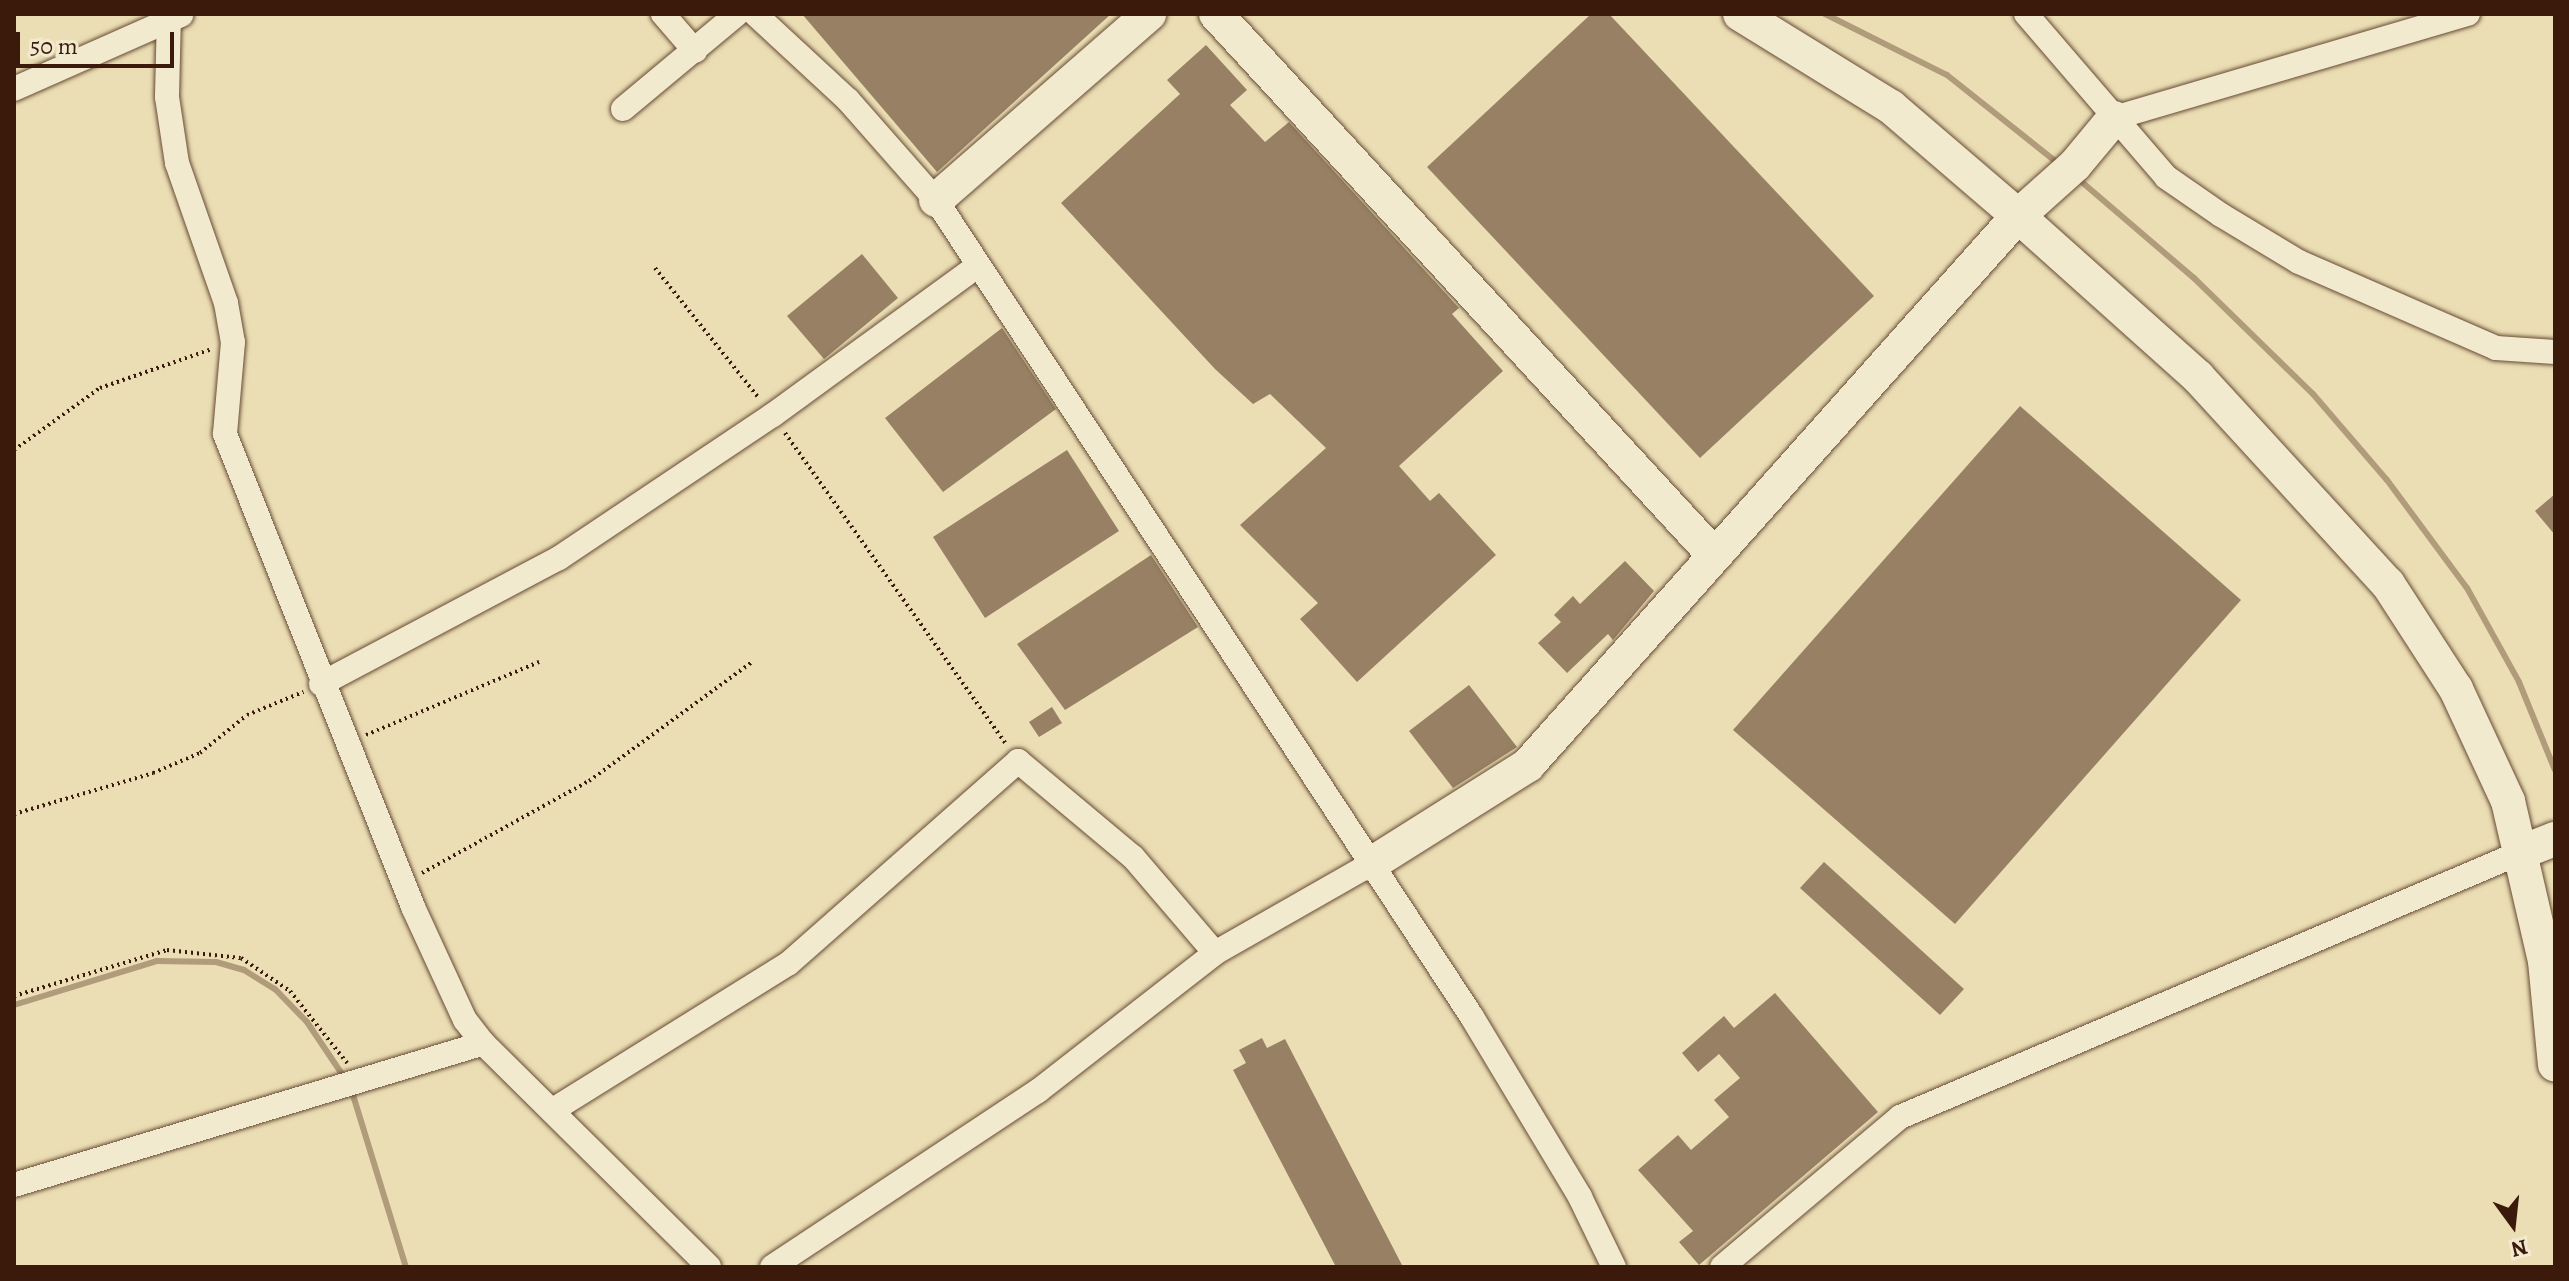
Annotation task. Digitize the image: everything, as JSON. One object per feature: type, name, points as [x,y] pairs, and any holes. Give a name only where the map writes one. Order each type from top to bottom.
[{"type":"street","points":[[663,14],[695,51]]},
{"type":"street","points":[[623,109],[737,14]]},
{"type":"street","points":[[755,14],[848,100],[936,200],[1480,1030],[1580,1197],[1614,1267]]},
{"type":"street","points":[[936,200],[1149,14]]},
{"type":"street","points":[[1216,14],[1714,555]]},
{"type":"street","points":[[1740,14],[1891,107],[2018,216],[2198,377],[2388,584],[2423,634],[2482,740],[2522,852],[2545,961],[2555,1065]]},
{"type":"street","points":[[2026,14],[2166,177],[2299,262],[2496,348],[2555,352]]},
{"type":"street","points":[[772,1267],[1038,1091],[1215,953],[1371,864],[1528,765],[2018,216],[2075,165],[2114,118],[2468,14]]},
{"type":"street","points":[[17,81],[174,16],[167,97],[177,163],[226,303],[233,342],[225,434],[345,744],[444,979],[483,1043],[709,1267]]},
{"type":"street","points":[[321,684],[559,558],[773,415],[977,266]]},
{"type":"street","points":[[553,1110],[788,964],[1018,761],[1133,857],[1215,953]]},
{"type":"street","points":[[1722,1267],[1900,1117],[2555,839]]},
{"type":"street","points":[[14,1185],[483,1043]]},
{"type":"path","points":[[655,268],[773,415],[1018,761]]},
{"type":"path","points":[[14,450],[100,388],[233,342]]},
{"type":"path","points":[[345,744],[539,662]]},
{"type":"path","points":[[403,883],[589,781],[752,662]]},
{"type":"path","points":[[14,814],[177,763],[200,753],[247,715],[321,684]]},
{"type":"path","points":[[14,996],[167,950],[241,958],[290,991],[358,1080]]},
{"type":"building","points":[[802,14],[1111,14],[937,172]]},
{"type":"building","points":[[1591,14],[1609,14],[1874,296],[1700,458],[1427,167]]},
{"type":"building","points":[[1206,45],[1247,90],[1230,105],[1265,142],[1289,122],[1459,308],[1452,314],[1503,371],[1399,466],[1430,501],[1439,493],[1496,555],[1357,682],[1300,619],[1318,603],[1240,525],[1326,448],[1270,394],[1253,404],[1215,369],[1061,203],[1180,94],[1167,80]]},
{"type":"building","points":[[862,254],[898,298],[824,359],[787,316]]},
{"type":"building","points":[[1002,328],[1056,409],[943,492],[885,418]]},
{"type":"building","points":[[2020,406],[2241,600],[1955,924],[1733,730]]},
{"type":"building","points":[[1067,450],[1119,531],[985,618],[933,537]]},
{"type":"building","points":[[2555,494],[2555,535],[2535,511]]},
{"type":"building","points":[[1151,555],[1198,627],[1065,710],[1017,644]]},
{"type":"building","points":[[1625,561],[1654,591],[1613,640],[1608,634],[1567,673],[1538,643],[1561,622],[1554,615],[1573,596],[1580,604]]},
{"type":"building","points":[[1469,685],[1517,747],[1453,788],[1409,731]]},
{"type":"building","points":[[1052,707],[1062,723],[1039,737],[1029,722]]},
{"type":"building","points":[[1824,862],[1964,989],[1940,1015],[1800,888]]},
{"type":"building","points":[[1775,993],[1878,1112],[1699,1265],[1679,1242],[1693,1231],[1638,1170],[1678,1135],[1691,1150],[1729,1117],[1714,1100],[1740,1078],[1719,1054],[1698,1072],[1682,1053],[1724,1016],[1734,1028]]},
{"type":"building","points":[[1262,1038],[1267,1048],[1285,1039],[1403,1267],[1336,1267],[1233,1070],[1246,1063],[1239,1050]]},
{"type":"waterway","points":[[1825,14],[1947,75],[2060,165]]},
{"type":"waterway","points":[[2076,177],[2194,278],[2313,394],[2387,480],[2467,588],[2519,682],[2555,770]]},
{"type":"waterway","points":[[14,1005],[157,961],[216,962],[244,970],[275,989],[307,1022],[342,1074]]},
{"type":"waterway","points":[[353,1095],[406,1267]]}]
